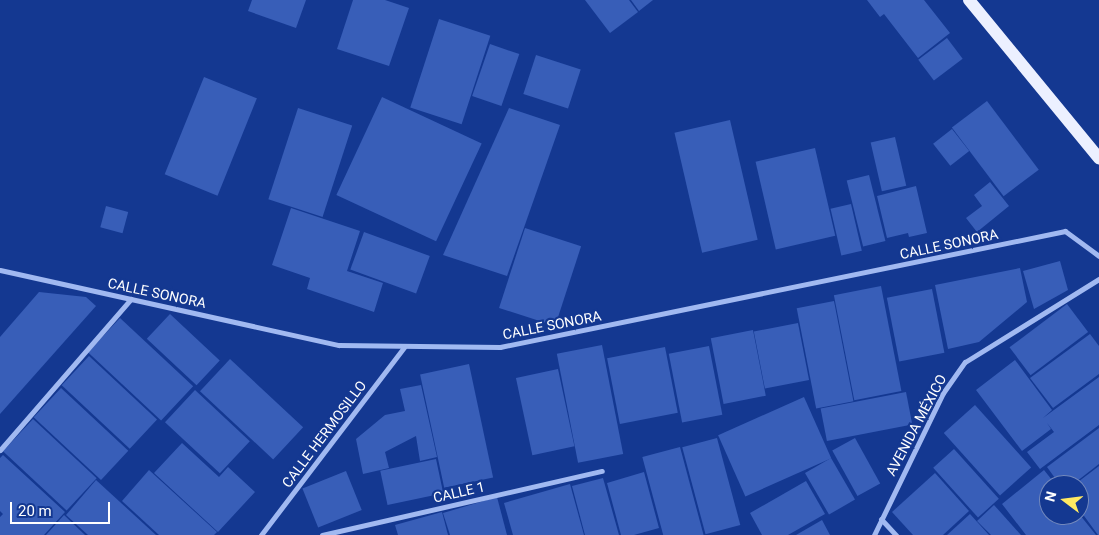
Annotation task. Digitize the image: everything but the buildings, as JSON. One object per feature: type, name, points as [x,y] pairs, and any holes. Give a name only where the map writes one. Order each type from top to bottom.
[{"type":"main road","points":[[969,0],[1099,158]]},
{"type":"street","name":"CALLE SONORA","points":[[0,270],[339,344],[404,347],[500,347],[1065,231],[1099,256]]},
{"type":"street","name":"AVENIDA MÉXICO","points":[[874,535],[943,393],[965,362],[1099,279]]},
{"type":"street","points":[[0,450],[131,299]]},
{"type":"street","name":"CALLE HERMOSILLO","points":[[261,535],[404,347]]},
{"type":"street","name":"CALLE 1","points":[[322,535],[602,471]]},
{"type":"street","points":[[881,519],[896,535]]}]
